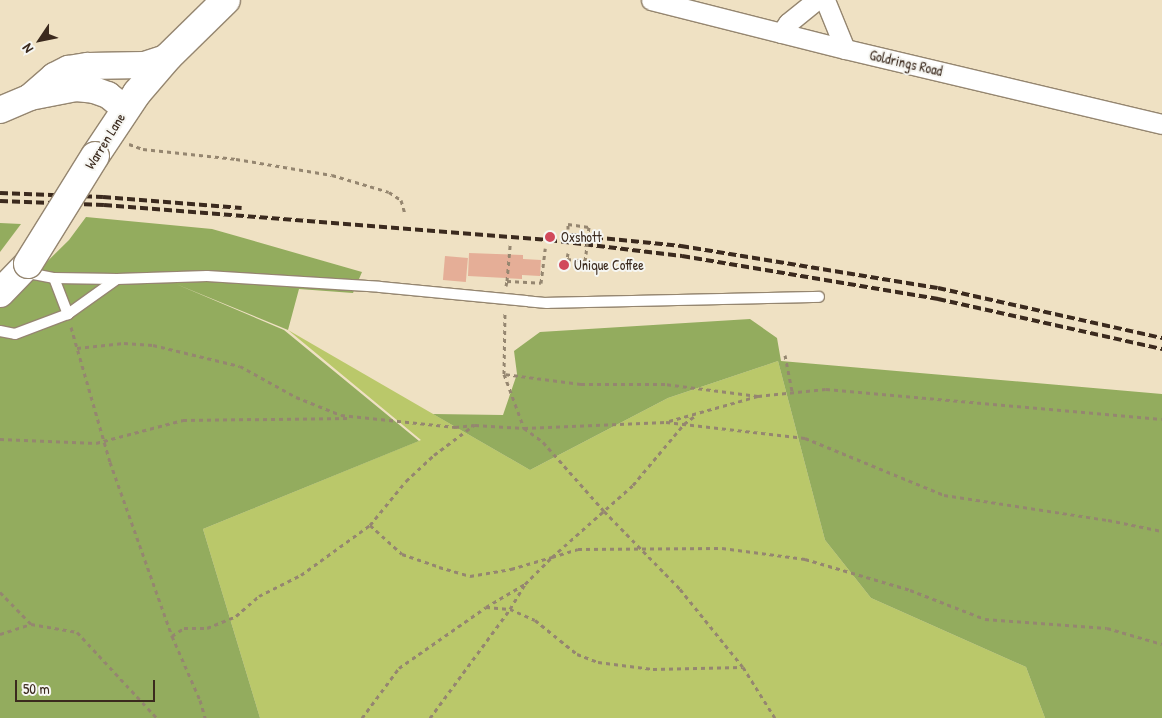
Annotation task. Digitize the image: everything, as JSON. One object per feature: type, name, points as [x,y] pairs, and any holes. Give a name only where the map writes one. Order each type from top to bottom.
[{"type":"main road","name":"Warren Lane","points":[[0,293],[25,268],[101,145],[125,110],[168,57],[226,0]]},
{"type":"main road","points":[[30,97],[54,76],[68,69],[88,66],[144,65],[168,57]]},
{"type":"main road","points":[[0,110],[30,97],[76,88],[94,90],[108,95],[125,110]]},
{"type":"street","name":"Goldrings Road","points":[[651,0],[845,49],[1162,124]]},
{"type":"street","points":[[781,33],[788,23],[816,0]]},
{"type":"street","points":[[825,0],[845,49]]},
{"type":"lane","points":[[25,268],[54,278],[117,279],[206,276],[380,287],[547,303],[819,297]]},
{"type":"lane","points":[[54,278],[68,314]]},
{"type":"lane","points":[[0,331],[15,334],[68,314],[117,279]]},
{"type":"path","points":[[101,145],[120,142],[143,149],[236,159],[332,175],[389,192],[401,200],[405,214]]},
{"type":"path","points":[[568,226],[588,227],[585,261],[567,259],[568,253]]},
{"type":"path","points":[[507,281],[510,244]]},
{"type":"path","points":[[541,283],[545,248]]},
{"type":"path","points":[[505,299],[504,374],[524,428],[543,442],[604,511],[680,589],[743,667],[775,718]]},
{"type":"path","points":[[68,314],[104,441],[172,636],[200,700],[204,718]]},
{"type":"path","points":[[77,348],[124,343],[153,345],[240,366],[296,397],[340,415],[363,418],[455,427],[475,425],[524,428],[666,422],[805,438],[944,495],[1108,520],[1162,531]]},
{"type":"path","points":[[785,355],[792,391]]},
{"type":"path","points":[[504,374],[581,384],[665,384],[758,396]]},
{"type":"path","points":[[666,422],[758,396],[826,389],[1162,419]]},
{"type":"path","points":[[430,718],[510,609],[525,584],[552,557],[633,485],[684,424],[698,413]]},
{"type":"path","points":[[0,439],[96,443],[183,420],[363,418]]},
{"type":"path","points":[[172,636],[184,628],[206,628],[236,616],[259,596],[301,575],[370,525],[413,475],[434,455],[475,425]]},
{"type":"path","points":[[370,525],[402,554],[470,576],[511,569],[578,549],[722,548],[805,559],[910,590],[985,619],[1107,628],[1162,644]]},
{"type":"path","points":[[362,718],[399,668],[486,607],[525,584]]},
{"type":"path","points":[[0,592],[31,624]]},
{"type":"path","points":[[486,607],[510,609],[535,620],[577,654],[598,662],[653,669],[743,667]]},
{"type":"path","points":[[0,634],[31,624],[78,632],[157,718]]},
{"type":"green space","points":[[86,217],[212,229],[362,272],[353,293],[299,289],[288,330],[176,284],[284,330],[419,441],[203,529],[260,718],[0,718],[0,308],[69,240]]},
{"type":"green space","points":[[0,223],[21,224],[0,252]]},
{"type":"green space","points":[[750,319],[777,338],[781,361],[1162,394],[1162,718],[1045,718],[1026,667],[871,598],[825,540],[778,361],[668,398],[530,470],[433,414],[503,415],[517,374],[514,351],[540,332]]},
{"type":"green space","points":[[288,330],[530,470],[668,398],[778,361],[825,540],[871,598],[1026,667],[1045,718],[260,718],[203,529],[421,440]]},
{"type":"building","name":"Oxshott","points":[[469,253],[523,255],[523,259],[541,260],[540,276],[522,275],[522,279],[468,276]]},
{"type":"building","points":[[445,256],[468,258],[466,282],[443,280]]},
{"type":"railway","points":[[0,193],[103,197],[242,208]]},
{"type":"railway","points":[[0,201],[104,205],[549,240],[682,256],[938,299],[1162,349]]},
{"type":"railway","points":[[571,235],[681,246],[938,288],[1162,338]]},
{"type":"place","name":"Oxshott","points":[[550,237]]},
{"type":"place","name":"Unique Coffee","points":[[564,265]]}]
